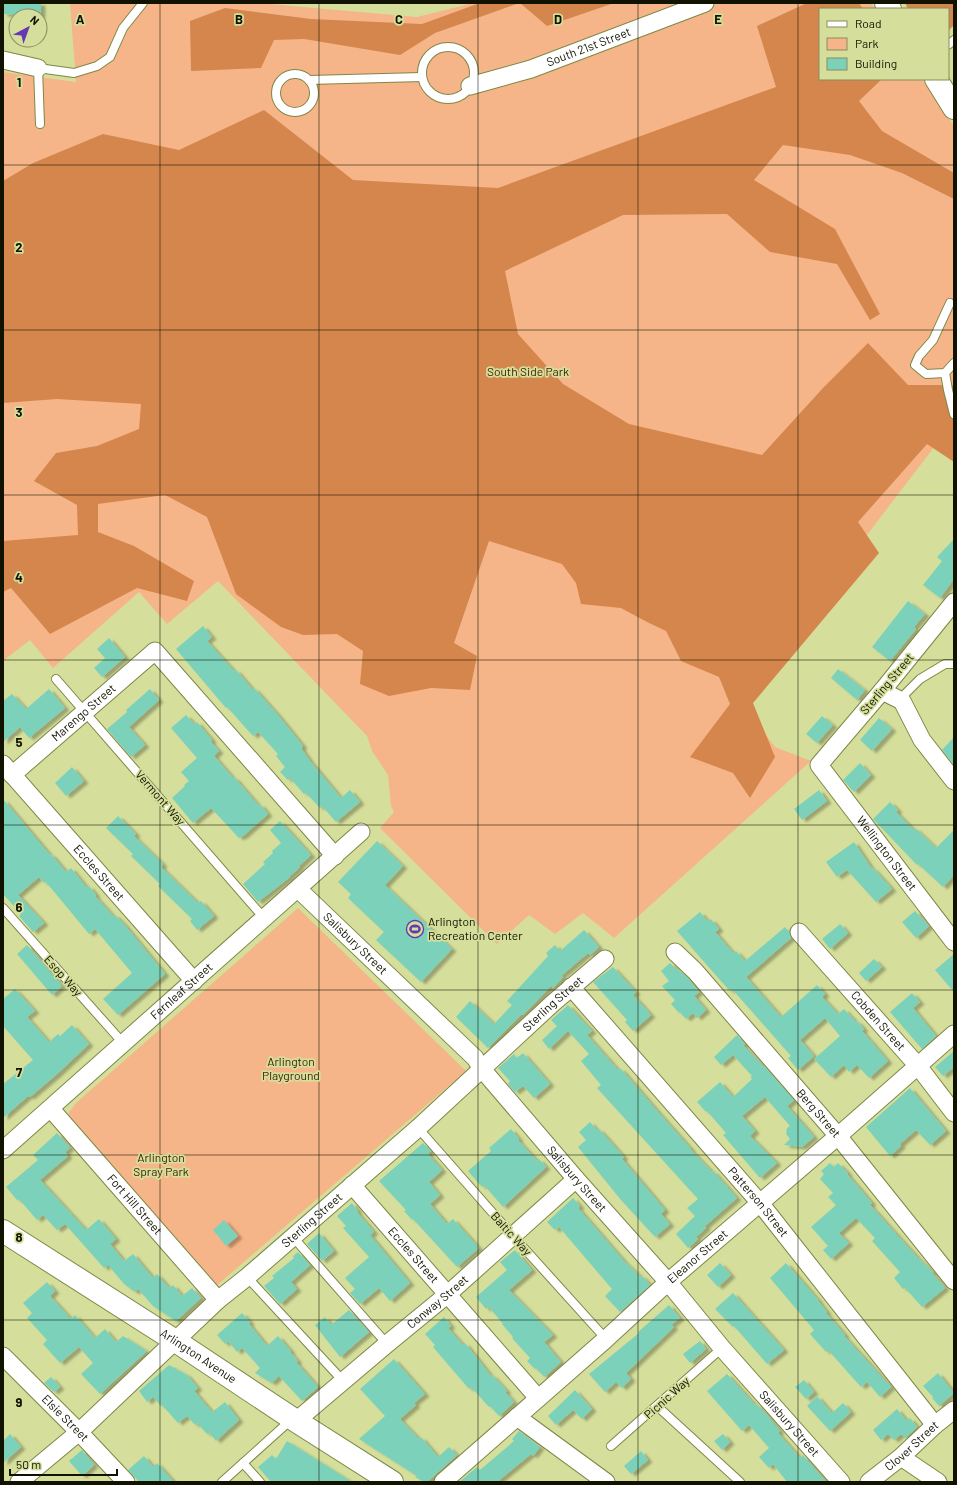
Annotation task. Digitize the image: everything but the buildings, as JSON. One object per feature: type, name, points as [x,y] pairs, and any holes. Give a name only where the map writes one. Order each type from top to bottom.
[{"type":"street","name":"South 21st Street","points":[[470,86],[531,69],[704,3]]},
{"type":"street","points":[[3,60],[38,68]]},
{"type":"street","points":[[937,80],[954,108]]},
{"type":"street","name":"Sterling Street","points":[[819,765],[882,691],[954,602]]},
{"type":"street","name":"Marengo Street","points":[[8,769],[84,712],[156,651],[335,856]]},
{"type":"street","points":[[882,691],[902,701],[922,740],[954,781]]},
{"type":"street","name":"Wellington Street","points":[[819,765],[954,942]]},
{"type":"street","name":"Eccles Street","points":[[8,769],[194,981]]},
{"type":"street","name":"Fernleaf Street","points":[[3,1150],[362,832]]},
{"type":"street","name":"Salisbury Street","points":[[298,889],[475,1058],[482,1069],[576,1179],[668,1282],[722,1348],[841,1482]]},
{"type":"street","name":"Cobden Street","points":[[799,932],[918,1066],[954,1113]]},
{"type":"street","name":"Berg Street","points":[[675,952],[695,971],[838,1136],[954,1281]]},
{"type":"street","name":"Sterling Street","points":[[19,1482],[79,1432],[174,1340],[218,1300],[247,1277],[418,1128],[571,987],[605,959]]},
{"type":"street","name":"Patterson Street","points":[[571,987],[760,1203],[935,1425]]},
{"type":"street","name":"Eleanor Street","points":[[444,1482],[606,1339],[668,1282],[954,1034]]},
{"type":"street","name":"Fort Hill Street","points":[[51,1109],[218,1300]]},
{"type":"street","name":"Conway Street","points":[[294,1420],[344,1382],[387,1344],[448,1294],[576,1179]]},
{"type":"street","name":"Eccles Street","points":[[352,1185],[538,1398]]},
{"type":"street","name":"Arlington Avenue","points":[[3,1231],[392,1482]]},
{"type":"street","name":"Elsie Street","points":[[3,1356],[79,1432],[126,1482]]},
{"type":"street","name":"Clover Street","points":[[869,1482],[901,1457],[935,1425],[954,1410]]},
{"type":"street","points":[[517,1417],[606,1482]]},
{"type":"street","points":[[901,1457],[938,1482]]},
{"type":"lane","points":[[40,124],[38,68],[74,73],[97,66],[110,57],[123,28],[143,3]]},
{"type":"lane","points":[[448,46],[457,48],[465,53],[471,60],[474,69],[474,78],[465,93],[451,99],[435,96],[424,84],[422,76],[422,67],[425,59],[436,50],[448,46]]},
{"type":"lane","points":[[309,80],[313,85],[314,97],[308,108],[296,112],[284,108],[280,104],[276,92],[280,80],[286,76],[298,74],[309,80],[422,76]]},
{"type":"lane","points":[[950,303],[933,340],[919,356],[915,365],[926,374],[945,373],[954,363]]},
{"type":"lane","points":[[945,373],[954,414]]},
{"type":"lane","points":[[902,701],[905,694],[920,679],[945,664],[954,664]]},
{"type":"lane","name":"Vermont Way","points":[[56,679],[264,918]]},
{"type":"lane","name":"Esop Way","points":[[3,908],[123,1043]]},
{"type":"lane","name":"Baltic Way","points":[[418,1128],[606,1339]]},
{"type":"lane","points":[[293,1237],[387,1344]]},
{"type":"lane","points":[[247,1277],[344,1382]]},
{"type":"lane","name":"Picnic Way","points":[[611,1446],[722,1348]]},
{"type":"lane","points":[[657,1406],[740,1482]]},
{"type":"lane","points":[[222,1482],[294,1420]]},
{"type":"lane","points":[[243,1463],[260,1482]]},
{"type":"green space","name":"South Side Park","points":[[70,3],[258,3],[417,17],[473,3],[871,3],[874,8],[819,8],[819,80],[923,80],[954,126],[954,424],[948,429],[740,701],[775,747],[811,761],[614,938],[583,913],[555,934],[529,915],[497,944],[380,828],[394,812],[391,806],[388,775],[372,751],[367,736],[218,581],[167,624],[139,592],[53,668],[30,640],[3,661],[3,72],[76,82]]},
{"type":"green space","points":[[480,3],[519,3],[435,33],[400,55],[304,39],[274,40],[261,68],[191,71],[190,21],[225,8],[311,19],[422,24]]},
{"type":"green space","points":[[520,3],[614,3],[547,26]]},
{"type":"green space","points":[[807,3],[859,3],[862,8],[819,8],[819,80],[881,80],[859,101],[882,131],[954,173],[954,199],[902,173],[850,155],[783,145],[754,180],[835,229],[880,314],[870,320],[837,264],[770,252],[727,214],[623,215],[505,271],[518,334],[563,384],[629,424],[762,455],[823,388],[868,343],[908,385],[954,385],[954,462],[927,444],[858,522],[879,553],[753,703],[775,757],[750,798],[733,773],[690,757],[730,704],[719,677],[681,661],[666,631],[621,608],[581,604],[576,583],[562,564],[489,541],[454,643],[477,656],[470,690],[431,688],[389,696],[360,684],[363,651],[337,634],[303,635],[281,627],[236,594],[207,517],[165,495],[98,504],[98,532],[134,546],[194,581],[187,601],[137,588],[50,634],[11,588],[3,592],[3,541],[78,535],[77,505],[34,481],[56,453],[97,446],[139,429],[141,404],[57,399],[3,403],[3,181],[33,163],[103,134],[179,150],[264,110],[353,180],[498,188],[776,87],[757,26]]},
{"type":"green space","points":[[905,3],[954,3],[954,25],[949,30],[949,8],[908,8]]},
{"type":"green space","name":"Arlington Playground","points":[[298,908],[466,1071],[216,1286],[68,1117],[69,1112],[76,1103]]},
{"type":"place","name":"Arlington Recreation Center","points":[[415,929]]},
{"type":"park label","name":"Arlington Spray Park","points":[[161,1165]]}]
